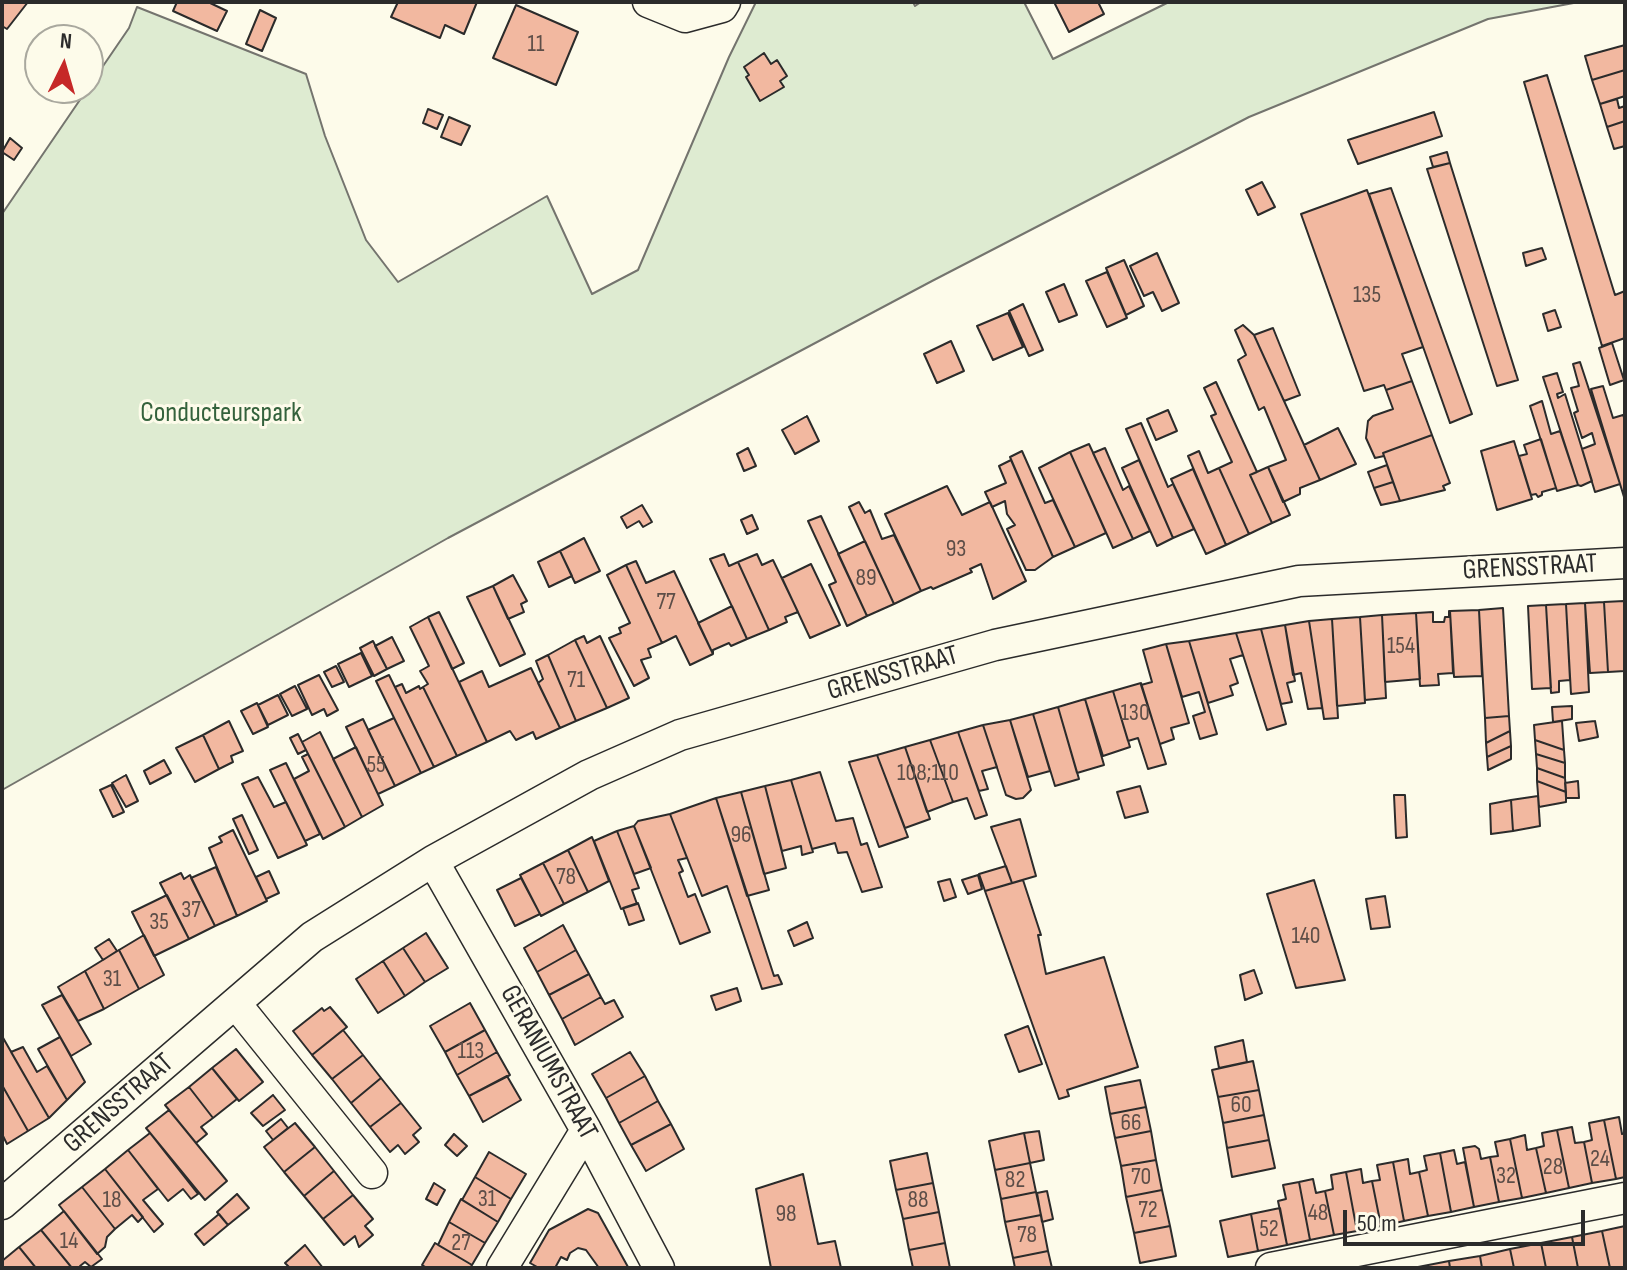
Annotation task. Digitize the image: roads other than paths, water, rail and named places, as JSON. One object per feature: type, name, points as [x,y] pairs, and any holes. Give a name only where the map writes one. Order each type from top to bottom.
[{"type":"street","points":[[648,2],[685,17],[722,7],[725,2]]},
{"type":"street","name":"GRENSSTRAAT","points":[[2,1204],[312,937],[433,861],[589,775],[680,735],[995,645],[1299,581],[1625,563]]},
{"type":"street","name":"GERANIUMSTRAAT","points":[[433,861],[586,1130],[659,1268]]},
{"type":"street","points":[[236,1004],[372,1173]]},
{"type":"street","points":[[502,1268],[586,1130]]},
{"type":"street","points":[[1271,1268],[1625,1198]]},
{"type":"park label","name":"Conducteurspark","points":[[221,414]]}]
